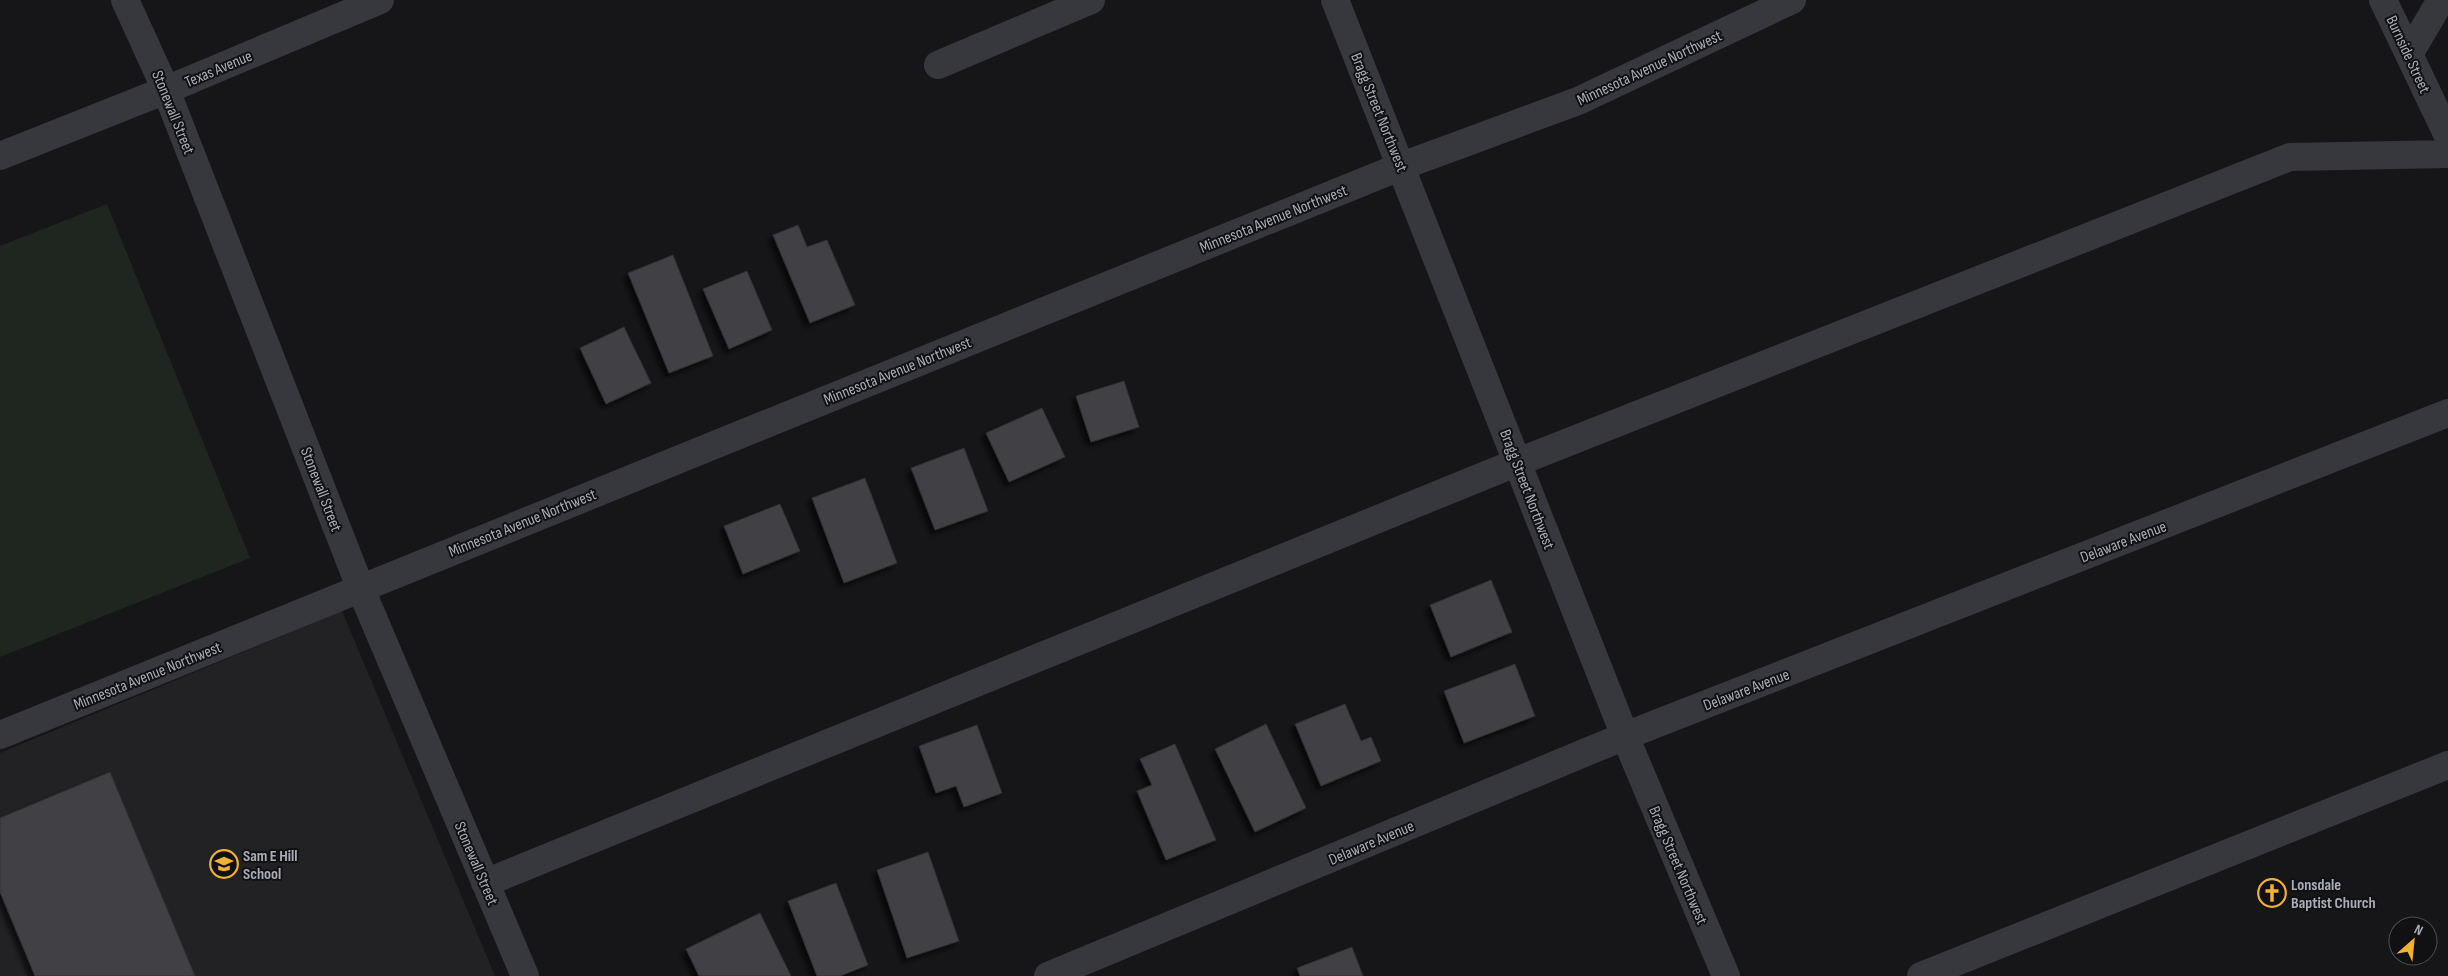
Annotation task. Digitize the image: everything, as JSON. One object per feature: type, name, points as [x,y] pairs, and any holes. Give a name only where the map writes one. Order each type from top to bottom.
[{"type":"street","name":"Stonewall Street","points":[[125,0],[166,90],[360,587],[525,976]]},
{"type":"street","name":"Texas Avenue","points":[[0,156],[166,90],[380,0]]},
{"type":"street","points":[[938,65],[1090,0]]},
{"type":"street","name":"Bragg Street Northwest","points":[[1335,0],[1625,736],[1726,976]]},
{"type":"street","name":"Minnesota Avenue Northwest","points":[[0,735],[360,587],[1402,166],[1578,101],[1792,0]]},
{"type":"street","name":"Burnside Street","points":[[2383,0],[2448,136]]},
{"type":"street","points":[[2409,54],[2441,0]]},
{"type":"street","points":[[485,883],[1518,462],[2290,157],[2448,154]]},
{"type":"street","name":"Delaware Avenue","points":[[1048,976],[1625,736],[2448,413]]},
{"type":"street","points":[[1921,976],[2448,765]]},
{"type":"shaded area","points":[[107,204],[250,558],[0,657],[0,246]]},
{"type":"shaded area","name":"Sam E Hill School","points":[[342,611],[495,976],[0,976],[0,753]]},
{"type":"building","points":[[798,225],[807,247],[827,240],[855,305],[810,323],[773,235]]},
{"type":"building","points":[[673,255],[713,356],[669,373],[628,273]]},
{"type":"building","points":[[747,271],[772,330],[729,349],[703,289]]},
{"type":"building","points":[[624,327],[651,383],[606,404],[580,348]]},
{"type":"building","points":[[1124,381],[1139,427],[1091,442],[1076,396]]},
{"type":"building","points":[[1042,408],[1065,457],[1009,482],[986,433]]},
{"type":"building","points":[[964,448],[988,511],[935,530],[911,468]]},
{"type":"building","points":[[865,478],[897,563],[844,583],[812,498]]},
{"type":"building","points":[[780,504],[800,551],[743,574],[724,526]]},
{"type":"building","points":[[1491,580],[1512,632],[1451,657],[1430,605]]},
{"type":"building","points":[[1515,664],[1535,716],[1464,743],[1444,691]]},
{"type":"building","points":[[1345,704],[1361,741],[1371,737],[1381,761],[1321,786],[1295,724]]},
{"type":"building","points":[[1266,724],[1306,808],[1255,832],[1215,749]]},
{"type":"building","points":[[977,725],[1002,793],[964,807],[956,786],[936,793],[919,746]]},
{"type":"building","points":[[1175,744],[1216,840],[1166,860],[1137,791],[1152,785],[1140,759]]},
{"type":"building","points":[[110,772],[195,976],[35,976],[0,892],[0,818]]},
{"type":"building","points":[[928,852],[959,941],[907,958],[877,870]]},
{"type":"building","points":[[836,883],[868,965],[840,976],[817,976],[788,901]]},
{"type":"building","points":[[760,913],[791,976],[699,976],[686,949]]},
{"type":"building","points":[[1352,947],[1363,976],[1300,976],[1297,968]]},
{"type":"place","name":"Sam E Hill School","points":[[224,864]]},
{"type":"place","name":"Lonsdale Baptist Church","points":[[2272,893]]}]
